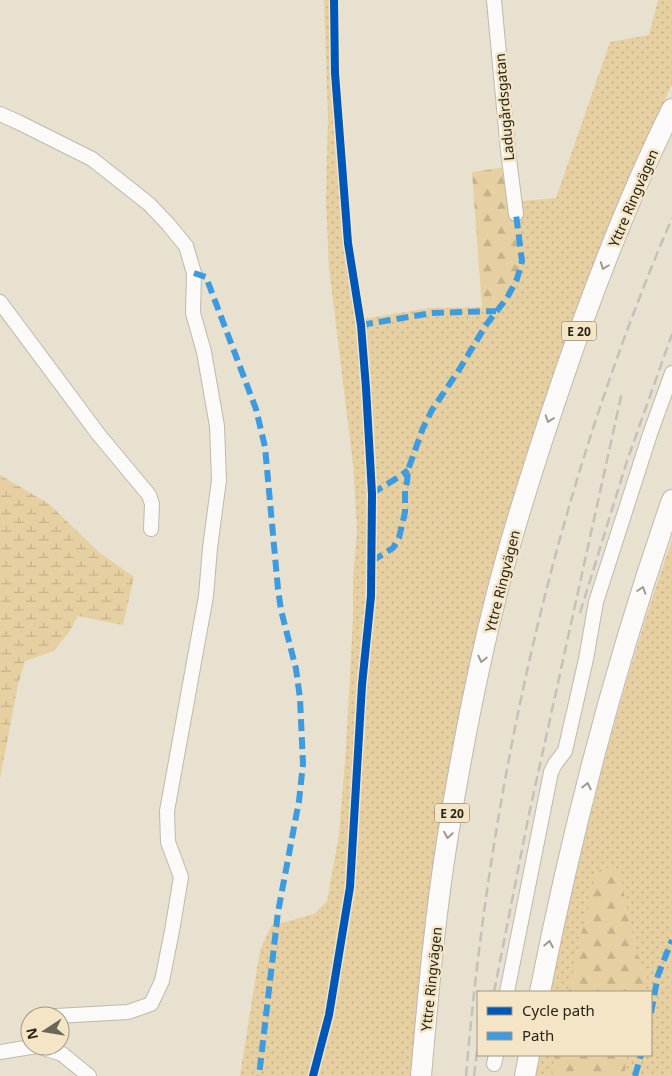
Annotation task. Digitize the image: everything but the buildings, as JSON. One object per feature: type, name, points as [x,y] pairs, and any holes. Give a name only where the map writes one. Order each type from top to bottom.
[{"type":"highway","name":"Yttre Ringvägen","points":[[421,1076],[432,951],[448,836],[479,670],[506,560],[541,441],[578,331],[618,229],[672,109]]},
{"type":"highway","points":[[540,991],[552,932],[590,773],[627,637],[672,500]]},
{"type":"highway","points":[[525,1076],[529,1056]]},
{"type":"lane","name":"Ladugårdsgatan","points":[[494,0],[508,152],[516,214]]},
{"type":"lane","points":[[0,114],[92,159],[149,204],[186,246],[194,273],[193,313],[204,352],[217,426],[218,480],[206,596],[167,811],[168,842],[181,877],[162,981],[150,1004],[128,1012],[70,1015]]},
{"type":"lane","points":[[0,302],[99,435],[149,495],[152,504],[151,529]]},
{"type":"lane","points":[[507,991],[551,772],[554,764],[565,751],[586,659],[596,602],[672,373]]},
{"type":"lane","points":[[0,1052],[20,1049]]},
{"type":"lane","points":[[64,1056],[89,1076]]},
{"type":"green space","points":[[324,0],[336,0],[338,78],[348,217],[352,259],[363,319],[429,308],[496,307],[507,167],[522,201],[556,198],[610,42],[649,35],[658,0],[672,0],[672,84],[624,189],[560,353],[523,465],[494,567],[469,669],[451,761],[427,909],[411,1076],[240,1076],[260,950],[271,926],[314,914],[327,901],[339,835],[346,748],[353,619],[353,578],[357,530],[353,464],[329,268],[326,200],[328,117]]},
{"type":"green space","points":[[507,167],[518,239],[517,267],[513,282],[496,307],[482,308],[472,172]]},
{"type":"green space","points":[[0,475],[49,504],[100,553],[134,577],[123,625],[78,616],[69,632],[54,651],[25,661],[18,685],[0,779]]},
{"type":"green space","points":[[672,540],[672,1076],[535,1076],[539,1056],[652,1056],[652,991],[550,991],[589,821],[619,708]]},
{"type":"green space","points":[[613,867],[618,871],[637,954],[646,969],[647,976],[644,991],[568,991],[595,876],[599,870]]},
{"type":"green space","points":[[555,1056],[627,1056],[624,1076],[552,1076]]},
{"type":"railway","points":[[466,1076],[477,965],[492,855],[511,746],[534,638],[562,531],[594,426],[631,321],[672,218]]},
{"type":"railway","points":[[580,613],[627,461],[672,334]]},
{"type":"railway","points":[[494,991],[528,819],[622,392]]},
{"type":"railway","points":[[474,1076],[477,1052]]},
{"type":"marked path","points":[[372,561],[393,548],[399,538],[405,512],[405,489],[408,470],[423,428],[432,410],[486,325],[507,298],[517,279],[522,261],[516,214]]},
{"type":"marked path","points":[[194,273],[206,277],[256,409],[265,447],[281,610],[296,669],[300,698],[303,764],[299,801],[278,912],[259,1076]]},
{"type":"marked path","points":[[361,325],[432,313],[496,311]]},
{"type":"marked path","points":[[372,494],[408,470]]},
{"type":"marked path","points":[[652,1008],[658,975],[672,940]]},
{"type":"marked path","points":[[635,1076],[641,1056]]},
{"type":"cycle path","points":[[313,1076],[329,1015],[350,887],[362,685],[371,596],[372,494],[366,388],[361,325],[348,243],[335,73],[334,0]]}]
